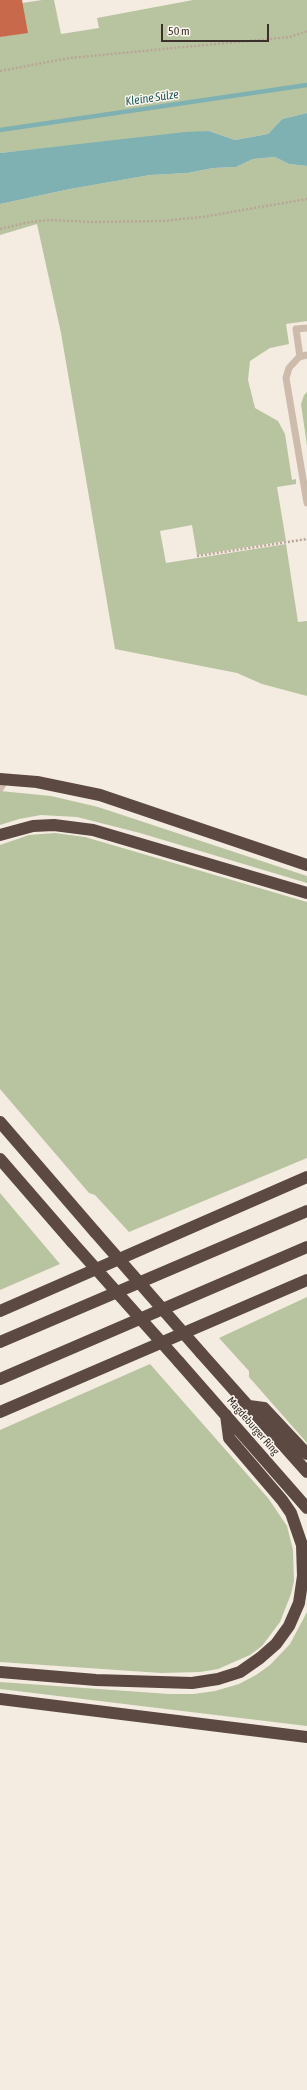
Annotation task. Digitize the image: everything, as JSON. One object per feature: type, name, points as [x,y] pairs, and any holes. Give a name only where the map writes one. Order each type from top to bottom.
[{"type":"highway","points":[[2,782],[44,783],[100,796],[307,865]]},
{"type":"highway","points":[[0,835],[33,826],[54,825],[93,830],[307,893]]},
{"type":"highway","points":[[0,1119],[11,1134]]},
{"type":"highway","points":[[0,1122],[11,1134]]},
{"type":"highway","name":"Magdeburger Ring","points":[[11,1134],[95,1232],[307,1472]]},
{"type":"highway","name":"Magdeburger Ring","points":[[0,1159],[307,1508]]},
{"type":"highway","points":[[0,1311],[307,1177]]},
{"type":"highway","points":[[0,1342],[307,1211]]},
{"type":"highway","points":[[0,1379],[307,1247]]},
{"type":"highway","points":[[0,1412],[307,1280]]},
{"type":"highway","points":[[249,1406],[264,1408],[307,1454]]},
{"type":"highway","points":[[0,1672],[96,1680],[192,1683],[218,1679],[240,1672],[260,1658],[276,1644],[291,1622],[299,1603],[303,1576],[302,1544],[291,1513],[282,1500],[229,1438],[226,1415]]},
{"type":"highway","points":[[0,1699],[307,1737]]},
{"type":"lane","points":[[307,328],[296,330],[304,356],[289,368],[286,378],[307,503]]},
{"type":"path","points":[[0,71],[69,58],[290,37],[307,32]]},
{"type":"path","points":[[0,229],[30,222],[50,220],[93,222],[162,221],[202,217],[307,199]]},
{"type":"path","points":[[197,556],[307,539]]},
{"type":"green space","points":[[54,0],[61,34],[99,28],[97,18],[193,0],[307,0],[307,113],[282,119],[268,134],[235,140],[209,131],[0,153],[0,37],[27,32],[22,3]]},
{"type":"green space","points":[[275,157],[289,164],[307,166],[307,321],[286,324],[289,344],[270,348],[250,361],[248,380],[255,408],[278,421],[285,434],[292,480],[296,479],[296,484],[277,487],[286,541],[197,555],[192,525],[160,531],[166,563],[286,544],[298,622],[307,621],[307,696],[262,684],[237,673],[115,649],[61,333],[37,224],[0,235],[0,204],[70,189],[150,175],[188,173],[213,168],[236,167],[253,159]]},
{"type":"green space","points":[[307,392],[307,446],[301,404],[304,395]]},
{"type":"green space","points":[[0,791],[51,796],[98,807],[307,876],[307,883],[140,833],[77,817],[41,815],[19,819],[0,825]]},
{"type":"green space","points":[[55,833],[85,837],[307,902],[307,1158],[129,1232],[95,1195],[89,1193],[0,1089],[0,845],[29,835]]},
{"type":"green space","points":[[0,1193],[60,1264],[0,1290]]},
{"type":"green space","points":[[307,1297],[307,1443],[249,1377],[249,1371],[219,1338]]},
{"type":"green space","points":[[150,1364],[268,1498],[287,1526],[293,1550],[294,1581],[291,1594],[280,1622],[262,1646],[250,1655],[218,1669],[200,1672],[161,1673],[0,1662],[0,1430]]},
{"type":"green space","points":[[307,1612],[307,1726],[0,1689],[0,1682],[169,1694],[194,1694],[215,1691],[239,1684],[256,1675],[270,1665],[290,1644]]},
{"type":"water","points":[[307,113],[307,166],[289,164],[275,157],[253,159],[236,167],[213,168],[188,173],[150,175],[70,189],[0,204],[0,153],[185,132],[209,131],[235,140],[268,134],[282,119]]},
{"type":"building","points":[[0,0],[22,0],[28,33],[0,37]]},
{"type":"waterway","name":"Kleine Sülze","points":[[0,130],[307,85]]}]
